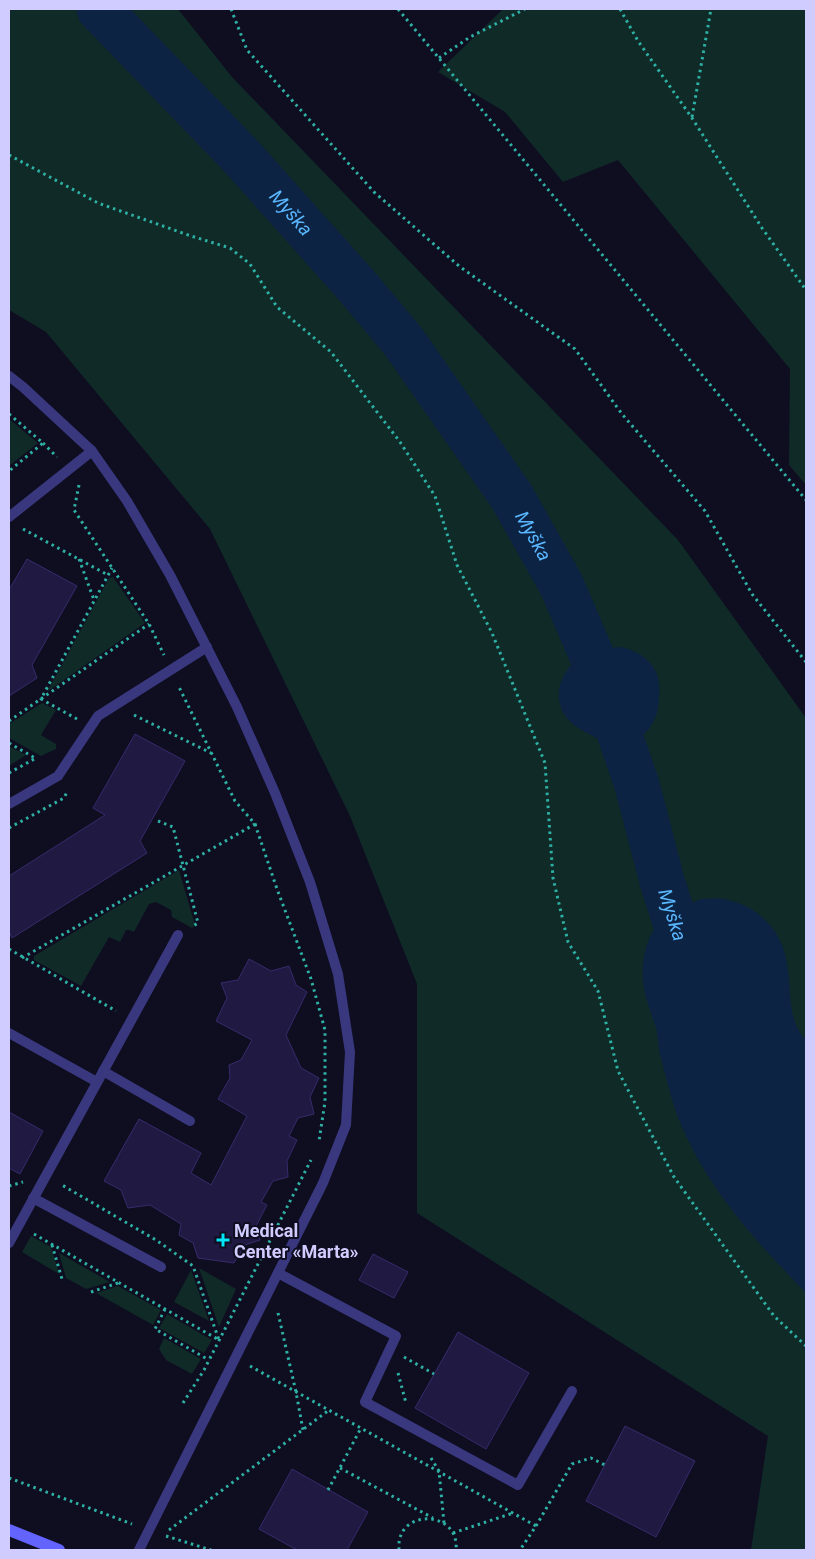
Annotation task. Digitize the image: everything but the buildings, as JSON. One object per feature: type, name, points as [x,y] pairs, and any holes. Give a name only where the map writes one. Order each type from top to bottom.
[{"type":"main road","points":[[9,1530],[59,1550]]},
{"type":"lane","points":[[9,376],[24,387],[92,451],[127,501],[166,567],[237,707],[310,882],[338,974],[350,1052],[346,1125],[322,1183],[139,1550]]},
{"type":"lane","points":[[9,517],[92,451]]},
{"type":"lane","points":[[9,804],[58,776],[98,716],[206,647]]},
{"type":"lane","points":[[9,1243],[178,934]]},
{"type":"lane","points":[[9,1033],[97,1082]]},
{"type":"lane","points":[[103,1071],[190,1121]]},
{"type":"lane","points":[[33,1198],[162,1267]]},
{"type":"lane","points":[[278,1273],[396,1336],[364,1402],[518,1485],[572,1391]]},
{"type":"path","points":[[230,9],[247,50],[374,192],[459,266],[575,349],[622,414],[705,511],[752,594],[806,662]]},
{"type":"path","points":[[398,9],[806,500]]},
{"type":"path","points":[[439,58],[470,37],[525,9]]},
{"type":"path","points":[[620,9],[638,41],[692,118],[762,228],[806,290]]},
{"type":"path","points":[[692,118],[711,9]]},
{"type":"path","points":[[9,155],[98,203],[230,248],[250,264],[277,307],[331,352],[400,442],[435,496],[457,565],[492,633],[544,763],[553,878],[568,942],[598,991],[618,1071],[674,1177],[774,1316],[806,1346]]},
{"type":"path","points":[[9,414],[43,443],[69,470],[79,484],[74,510],[149,624],[9,721]]},
{"type":"path","points":[[9,471],[43,443]]},
{"type":"path","points":[[15,526],[108,575]]},
{"type":"path","points":[[79,559],[94,600]]},
{"type":"path","points":[[41,699],[112,568]]},
{"type":"path","points":[[177,684],[235,801],[255,824],[311,979],[325,1030],[325,1102],[318,1146]]},
{"type":"path","points":[[41,699],[90,728]]},
{"type":"path","points":[[129,712],[211,753]]},
{"type":"path","points":[[9,743],[36,758],[9,773]]},
{"type":"path","points":[[158,821],[172,827],[198,923],[178,934]]},
{"type":"path","points":[[22,958],[255,824]]},
{"type":"path","points":[[9,949],[131,1019]]},
{"type":"path","points":[[183,1404],[209,1360],[313,1155]]},
{"type":"path","points":[[66,1176],[62,1185],[156,1240],[193,1266],[219,1340]]},
{"type":"path","points":[[9,1186],[26,1181]]},
{"type":"path","points":[[18,1226],[219,1340]]},
{"type":"path","points":[[52,1245],[62,1279]]},
{"type":"path","points":[[91,1292],[119,1283]]},
{"type":"path","points":[[263,1302],[278,1311],[303,1430]]},
{"type":"path","points":[[165,1309],[155,1329],[209,1360]]},
{"type":"path","points":[[390,1348],[434,1374]]},
{"type":"path","points":[[214,1350],[235,1359],[329,1410],[536,1526]]},
{"type":"path","points":[[211,1550],[163,1535],[329,1410]]},
{"type":"path","points":[[328,1490],[361,1428]]},
{"type":"path","points":[[520,1550],[572,1464],[591,1458],[605,1465]]},
{"type":"path","points":[[340,1468],[444,1523],[453,1533],[456,1540],[456,1550]]},
{"type":"path","points":[[9,1478],[149,1530]]},
{"type":"path","points":[[453,1533],[513,1512]]},
{"type":"path","points":[[399,1550],[399,1539],[410,1524],[418,1519],[433,1518]]},
{"type":"green space","points":[[9,9],[178,9],[232,77],[678,540],[806,718],[806,1550],[751,1550],[768,1436],[417,1213],[417,984],[350,816],[210,529],[46,332],[9,310]]},
{"type":"green space","points":[[503,9],[806,9],[806,485],[789,465],[790,369],[618,160],[563,182],[505,112],[438,72]]},
{"type":"green space","points":[[9,419],[38,443],[9,466]]},
{"type":"green space","points":[[113,577],[145,623],[47,692],[109,578]]},
{"type":"green space","points":[[42,703],[56,710],[41,735],[56,744],[56,749],[41,756],[9,738],[9,724]]},
{"type":"green space","points":[[9,746],[26,755],[9,766]]},
{"type":"green space","points":[[179,870],[195,925],[192,928],[172,917],[171,910],[156,902],[149,904],[134,932],[126,930],[120,942],[109,937],[81,986],[34,960],[34,956]]},
{"type":"green space","points":[[31,1236],[51,1247],[59,1274],[22,1252]]},
{"type":"green space","points":[[59,1253],[110,1282],[86,1289],[66,1278]]},
{"type":"green space","points":[[199,1268],[236,1289],[219,1327]]},
{"type":"green space","points":[[191,1270],[209,1321],[174,1302]]},
{"type":"green space","points":[[118,1286],[161,1310],[153,1325],[96,1293]]},
{"type":"green space","points":[[167,1314],[212,1340],[204,1353],[159,1328]]},
{"type":"green space","points":[[164,1338],[201,1359],[192,1374],[166,1360],[159,1349]]},
{"type":"water","points":[[623,647],[634,651],[646,659],[655,670],[658,678],[659,697],[653,723],[646,732],[627,742],[616,743],[604,741],[591,735],[569,721],[561,706],[559,690],[565,673],[578,659],[595,651]]},
{"type":"water","points":[[701,899],[724,899],[736,902],[758,913],[774,930],[784,951],[795,1023],[806,1040],[806,1293],[730,1208],[699,1161],[675,1109],[659,1050],[657,1031],[644,988],[643,961],[645,952],[651,935],[665,916]]},
{"type":"waterway","name":"Муška","points":[[99,9],[240,155],[356,285],[403,341],[512,497],[562,586],[597,668],[637,785],[662,881],[691,972]]},
{"type":"place","name":"Medical Center «Marta»","points":[[223,1240]]}]
